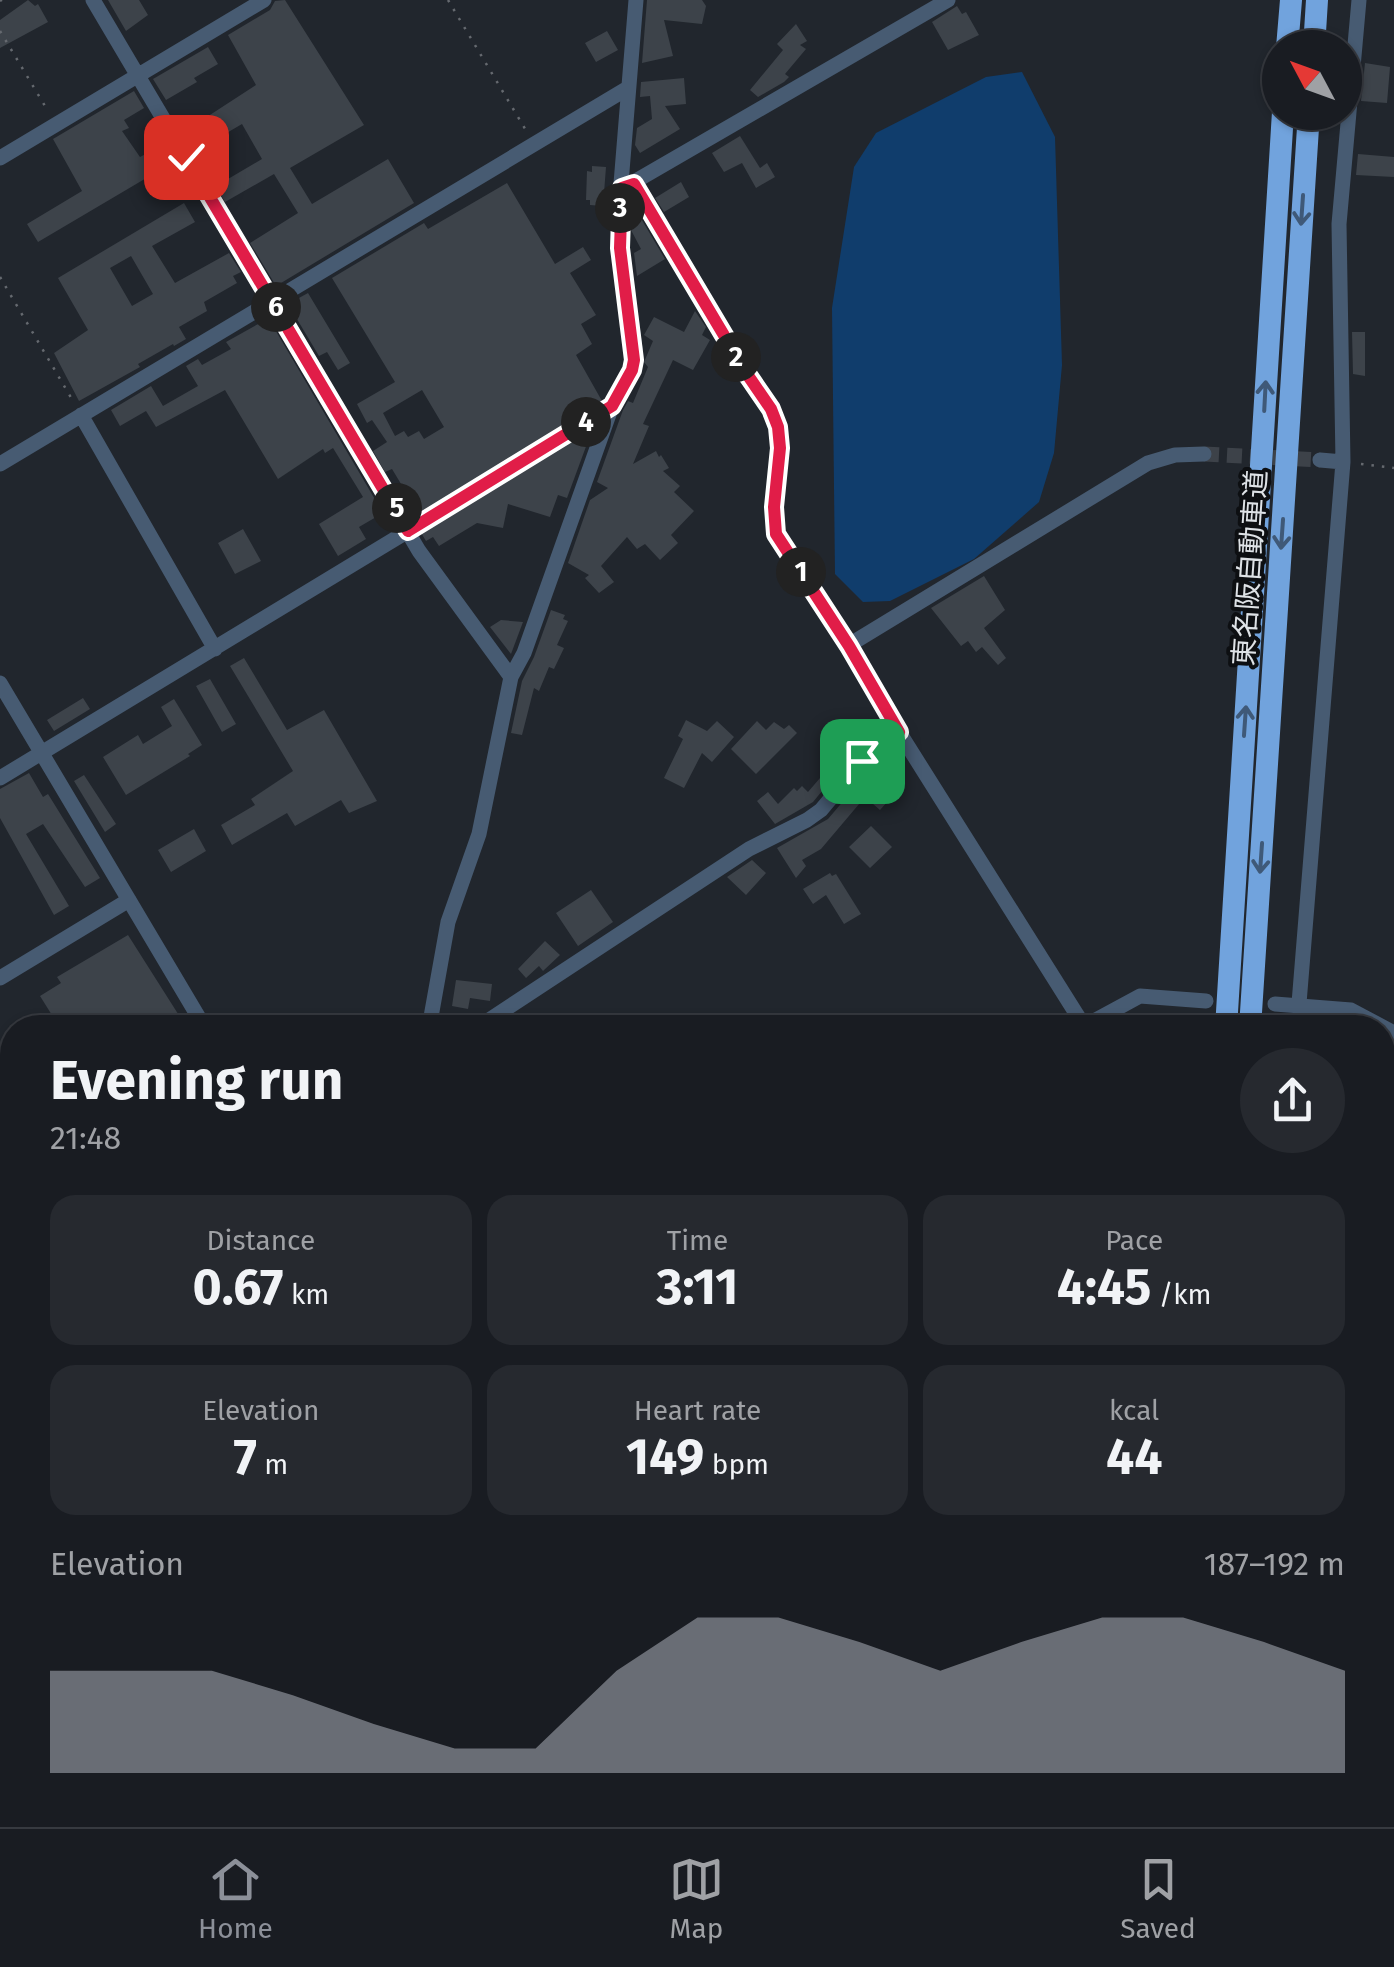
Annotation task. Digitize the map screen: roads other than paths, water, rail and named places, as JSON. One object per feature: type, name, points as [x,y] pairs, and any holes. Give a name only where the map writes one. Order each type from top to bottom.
[{"type":"highway","points":[[1289,30],[1291,0]]},
{"type":"highway","points":[[1315,30],[1317,0]]},
{"type":"highway","name":"東名阪自動車道","points":[[1227,1015],[1282,130]]},
{"type":"highway","name":"東名阪自動車道","points":[[1251,1015],[1308,130]]},
{"type":"street","points":[[93,0],[408,531],[511,678]]},
{"type":"street","points":[[0,158],[264,0]]},
{"type":"street","points":[[431,1015],[448,922],[480,834],[511,678],[524,652],[612,406],[632,370],[634,349],[620,248],[628,186],[628,88],[636,0]]},
{"type":"street","points":[[628,186],[948,0]]},
{"type":"street","points":[[1298,1015],[1343,462],[1339,224],[1359,0]]},
{"type":"street","points":[[0,464],[628,88]]},
{"type":"street","points":[[628,186],[771,409],[780,448],[774,507],[776,534],[1075,1015]]},
{"type":"street","points":[[81,416],[215,648]]},
{"type":"street","points":[[849,646],[1148,463],[1175,455],[1204,454]]},
{"type":"street","points":[[1320,460],[1343,462]]},
{"type":"street","points":[[0,778],[408,531]]},
{"type":"street","points":[[0,683],[197,1015]]},
{"type":"street","points":[[497,1015],[748,849],[807,820],[821,810],[862,761],[899,732]]},
{"type":"street","points":[[0,978],[129,900]]},
{"type":"street","points":[[1103,1015],[1140,996],[1206,1001]]},
{"type":"street","points":[[1276,1004],[1351,1010],[1360,1015]]},
{"type":"tunnel","points":[[1204,454],[1320,460]]}]
